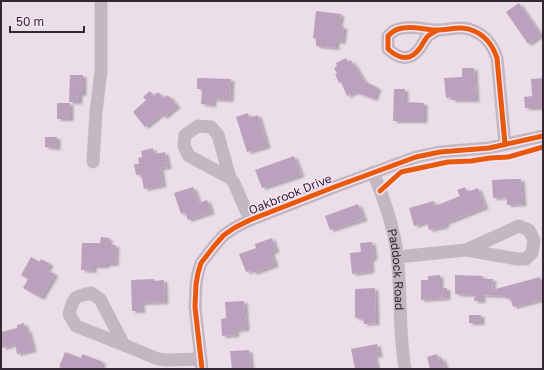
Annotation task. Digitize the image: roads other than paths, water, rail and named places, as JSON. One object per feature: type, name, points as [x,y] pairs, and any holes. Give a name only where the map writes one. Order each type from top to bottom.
[{"type":"street","points":[[93,162],[96,112],[101,71],[101,1]]},
{"type":"street","points":[[438,30],[466,28],[473,30],[487,40],[493,48],[498,65],[505,144]]},
{"type":"street","name":"Oakbrook Drive","points":[[202,364],[195,294],[196,284],[201,264],[224,235],[250,220],[373,172],[416,157],[440,152],[489,148],[543,136]]},
{"type":"street","name":"Paddock Road","points":[[373,172],[385,202],[393,230],[397,257],[401,338],[405,369]]},
{"type":"street","points":[[230,178],[234,183],[250,220]]},
{"type":"street","points":[[397,257],[466,250]]},
{"type":"street","points":[[124,345],[158,359],[202,364]]}]
